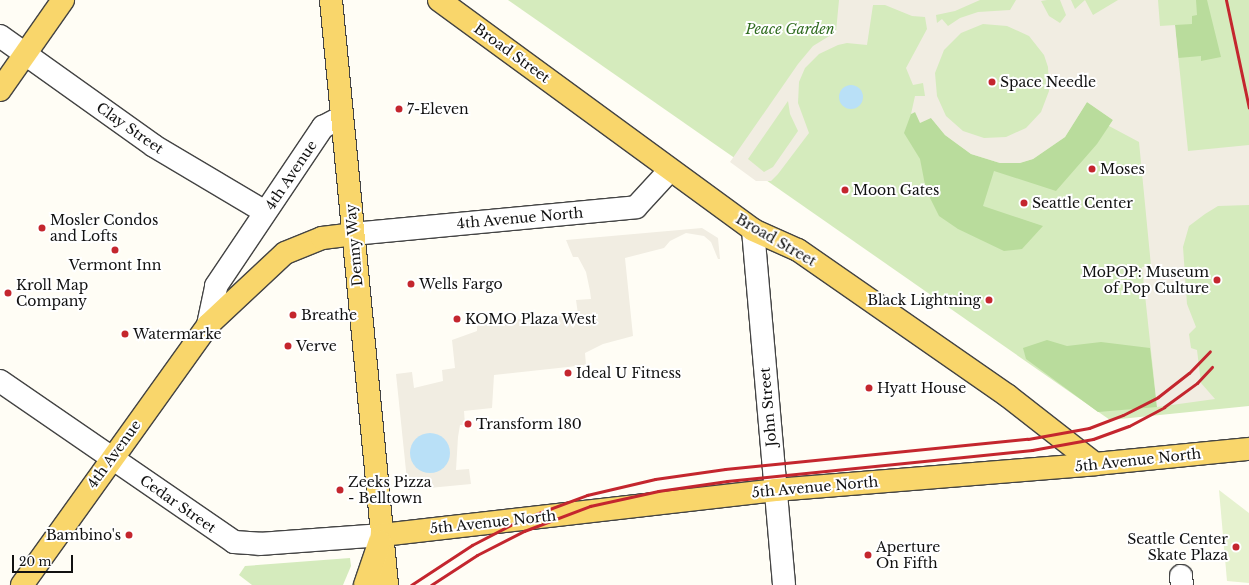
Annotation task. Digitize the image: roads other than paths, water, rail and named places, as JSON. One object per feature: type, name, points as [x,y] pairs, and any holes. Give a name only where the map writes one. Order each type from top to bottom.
[{"type":"main road","points":[[0,90],[63,0]]},
{"type":"main road","name":"Denny Way","points":[[331,0],[387,585]]},
{"type":"main road","name":"Broad Street","points":[[439,0],[753,230],[798,250],[1008,396],[1095,464]]},
{"type":"main road","name":"4th Avenue","points":[[22,585],[111,458],[208,326],[285,253],[322,238],[353,234]]},
{"type":"main road","name":"5th Avenue North","points":[[382,534],[775,490],[1095,464],[1249,449]]},
{"type":"main road","points":[[365,585],[382,534]]},
{"type":"street","name":"Clay Street","points":[[0,36],[154,146],[265,212]]},
{"type":"street","name":"4th Avenue","points":[[208,326],[216,286],[324,127],[342,117]]},
{"type":"street","name":"4th Avenue North","points":[[353,234],[636,207],[670,170]]},
{"type":"street","name":"John Street","points":[[753,230],[784,585]]},
{"type":"street","name":"Cedar Street","points":[[0,381],[234,542],[260,544],[382,534]]},
{"type":"water","points":[[846,85],[856,85],[863,92],[863,102],[856,109],[846,109],[839,102],[839,92]]},
{"type":"water","points":[[434,433],[441,436],[447,442],[450,453],[449,461],[441,470],[434,473],[426,473],[419,470],[411,461],[410,449],[413,442],[422,434]]},
{"type":"railway","points":[[1226,0],[1249,108]]},
{"type":"railway","points":[[411,585],[472,545],[520,520],[587,495],[655,479],[725,469],[1028,439],[1089,428],[1123,415],[1158,397],[1189,373],[1210,351]]},
{"type":"railway","points":[[431,585],[477,555],[524,531],[590,506],[658,491],[727,481],[1032,450],[1093,439],[1129,426],[1164,407],[1197,383],[1212,367]]},
{"type":"place","name":"Space Needle","points":[[992,82]]},
{"type":"place","name":"7-Eleven","points":[[399,109]]},
{"type":"place","name":"Moses","points":[[1092,169]]},
{"type":"place","name":"Moon Gates","points":[[845,190]]},
{"type":"place","name":"Seattle Center","points":[[1024,203]]},
{"type":"place","name":"Mosler Condos and Lofts","points":[[42,228]]},
{"type":"place","name":"Vermont Inn","points":[[115,250]]},
{"type":"place","name":"MoPOP: Museum of Pop Culture","points":[[1217,280]]},
{"type":"place","name":"Wells Fargo","points":[[411,284]]},
{"type":"place","name":"Kroll Map Company","points":[[8,293]]},
{"type":"place","name":"Black Lightning","points":[[989,300]]},
{"type":"place","name":"Breathe","points":[[293,315]]},
{"type":"place","name":"KOMO Plaza West","points":[[457,319]]},
{"type":"place","name":"Watermarke","points":[[125,334]]},
{"type":"place","name":"Verve","points":[[288,346]]},
{"type":"place","name":"Ideal U Fitness","points":[[568,373]]},
{"type":"place","name":"Hyatt House","points":[[869,388]]},
{"type":"place","name":"Transform 180","points":[[468,424]]},
{"type":"place","name":"Zeeks Pizza - Belltown","points":[[340,490]]},
{"type":"place","name":"Bambino's","points":[[129,535]]},
{"type":"place","name":"Seattle Center Skate Plaza","points":[[1236,547]]},
{"type":"place","name":"Aperture On Fifth","points":[[868,555]]},
{"type":"park label","name":"Peace Garden","points":[[790,29]]}]
